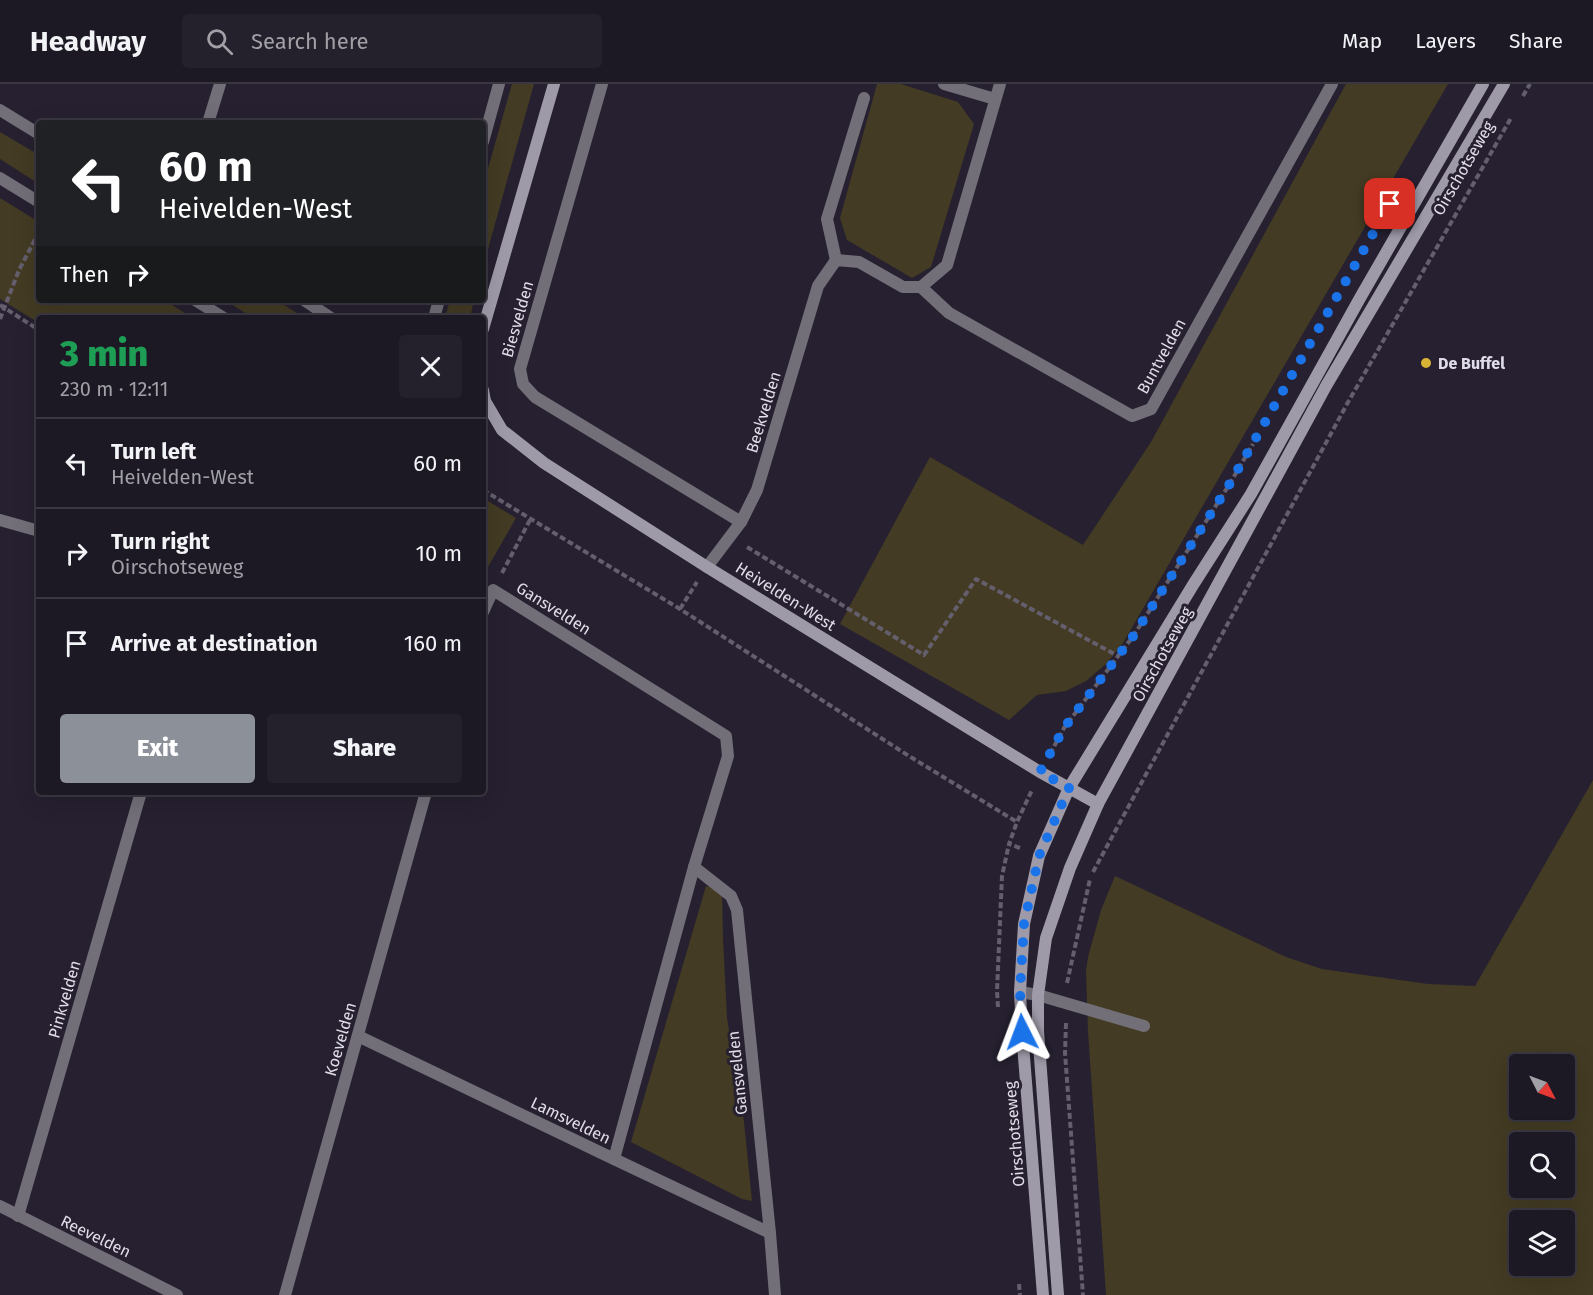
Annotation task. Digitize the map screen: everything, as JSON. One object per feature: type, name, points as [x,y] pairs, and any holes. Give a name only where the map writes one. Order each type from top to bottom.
[{"type":"main road","points":[[486,319],[554,84]]},
{"type":"main road","name":"Oirschotseweg","points":[[1043,1295],[1020,992],[1024,924],[1039,856],[1069,788],[1251,494],[1483,84]]},
{"type":"main road","name":"Oirschotseweg","points":[[1058,1295],[1038,1031],[1038,995],[1046,938],[1070,868],[1098,804],[1326,386],[1504,84]]},
{"type":"main road","name":"Heivelden-West","points":[[486,402],[502,430],[544,463],[707,567],[1040,772],[1098,804]]},
{"type":"street","points":[[209,120],[220,84]]},
{"type":"street","points":[[486,130],[499,84]]},
{"type":"street","name":"Biesvelden","points":[[602,84],[520,369],[523,384],[535,397],[741,522]]},
{"type":"street","points":[[944,84],[995,99]]},
{"type":"street","points":[[864,98],[827,219],[836,260],[859,262],[903,287],[921,286],[947,264],[999,84]]},
{"type":"street","name":"Buntvelden","points":[[921,286],[950,313],[1132,416],[1151,409],[1332,84]]},
{"type":"street","points":[[0,110],[36,132]]},
{"type":"street","points":[[0,178],[36,200]]},
{"type":"street","name":"Beekvelden","points":[[707,567],[741,522],[757,490],[818,286],[836,260]]},
{"type":"street","points":[[200,303],[219,315]]},
{"type":"street","points":[[308,303],[327,315]]},
{"type":"street","points":[[0,520],[36,530]]},
{"type":"street","points":[[486,606],[494,590]]},
{"type":"street","name":"Gansvelden","points":[[494,590],[726,736],[728,756],[694,867],[614,1160]]},
{"type":"street","name":"Pinkvelden","points":[[18,1216],[140,795]]},
{"type":"street","name":"Koevelden","points":[[285,1295],[425,795]]},
{"type":"street","name":"Gansvelden","points":[[694,867],[730,896],[737,910],[775,1295]]},
{"type":"street","points":[[1020,992],[1038,995],[1144,1026]]},
{"type":"street","name":"Lamsvelden","points":[[358,1036],[770,1233]]},
{"type":"street","name":"Reevelden","points":[[0,1206],[177,1295]]},
{"type":"path","points":[[1518,105],[1530,84]]},
{"type":"path","name":"Oirschotseweg","points":[[1083,1295],[1065,1053],[1067,978],[1091,876],[1347,404],[1512,115]]},
{"type":"path","points":[[0,319],[2,307],[36,238]]},
{"type":"path","points":[[2,307],[36,328]]},
{"type":"path","name":"Oirschotseweg","points":[[680,609],[899,750],[1017,822],[1064,728],[1134,635],[1253,444]]},
{"type":"path","points":[[486,492],[680,609],[707,567]]},
{"type":"path","points":[[494,590],[531,518]]},
{"type":"path","points":[[730,537],[924,655],[976,579],[1118,656]]},
{"type":"shaded area","points":[[512,84],[534,84],[486,256],[486,175]]},
{"type":"shaded area","points":[[877,84],[901,84],[958,102],[974,124],[931,267],[912,278],[847,240],[840,218]]},
{"type":"shaded area","points":[[1346,84],[1448,84],[1123,643],[1106,664],[1086,681],[1066,691],[1037,695],[1009,720],[840,624],[930,457],[1083,545],[1151,442]]},
{"type":"shaded area","points":[[0,132],[36,153],[36,182],[0,159]]},
{"type":"shaded area","points":[[0,198],[36,220],[36,303],[169,303],[188,315],[36,315],[36,321],[0,299]]},
{"type":"shaded area","points":[[230,303],[281,303],[300,315],[248,315]]},
{"type":"shaded area","points":[[449,303],[473,303],[471,315],[446,315]]},
{"type":"shaded area","points":[[486,500],[516,518],[486,570]]},
{"type":"shaded area","points":[[1593,780],[1593,1295],[1106,1295],[1086,971],[1101,910],[1115,876],[1286,957],[1322,969],[1428,984],[1475,986]]},
{"type":"shaded area","points":[[706,886],[722,889],[727,1018],[744,1122],[752,1201],[742,1199],[631,1142]]},
{"type":"place","name":"De Buffel","points":[[1426,363]]},
{"type":"route","points":[[1022,1032],[1020,992],[1024,924],[1039,856],[1069,788],[1040,772],[1064,728],[1134,635],[1229,485],[1390,204]]}]
